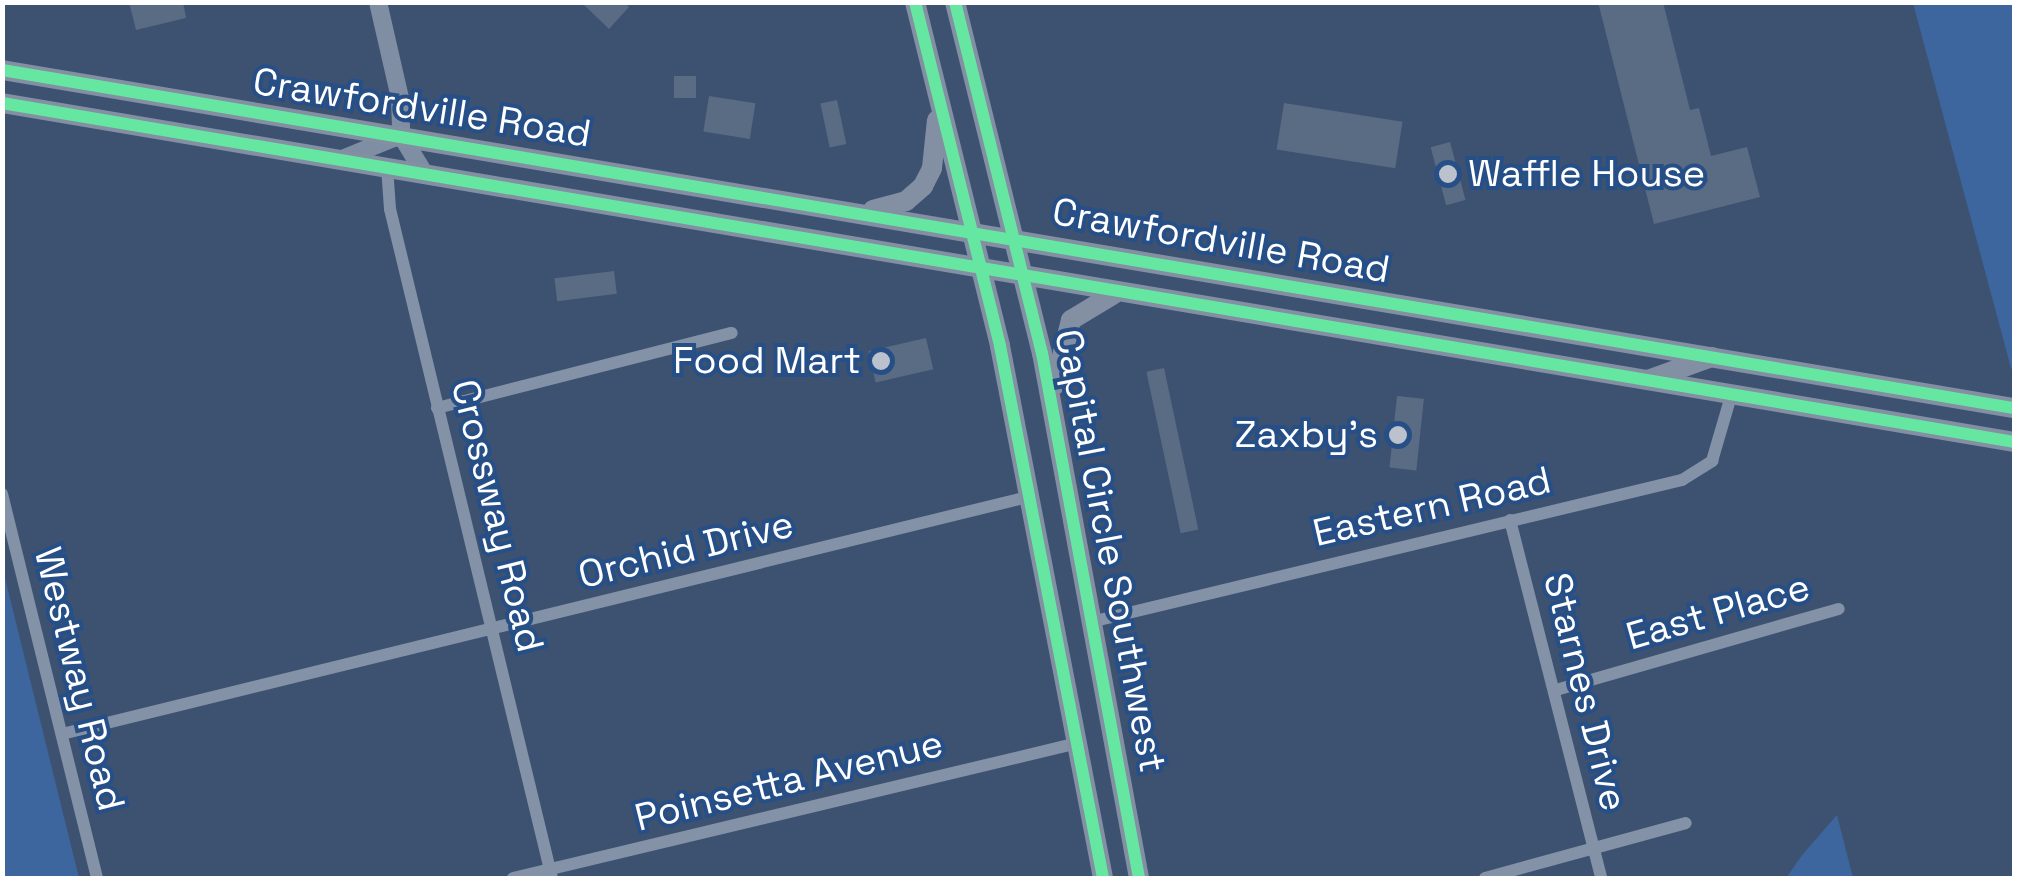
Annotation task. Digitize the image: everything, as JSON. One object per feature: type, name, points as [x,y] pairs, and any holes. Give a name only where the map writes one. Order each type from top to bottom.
[{"type":"main road","name":"Capital Circle Southwest","points":[[915,2],[1032,496],[1103,878]]},
{"type":"main road","name":"Capital Circle Southwest","points":[[955,2],[1053,407],[1139,878]]},
{"type":"main road","name":"Crawfordville Road","points":[[2,70],[1014,236],[2014,408]]},
{"type":"main road","points":[[105,120],[157,95]]},
{"type":"main road","name":"Crawfordville Road","points":[[2,103],[424,172],[1025,280],[2014,442]]},
{"type":"main road","points":[[866,212],[906,201],[923,186],[932,168],[939,103]]},
{"type":"main road","points":[[1053,407],[1066,327],[1082,309],[1114,294]]},
{"type":"main road","points":[[1643,381],[1712,357],[1741,397]]},
{"type":"street","points":[[378,2],[400,98],[401,135],[424,172]]},
{"type":"street","points":[[342,159],[401,135]]},
{"type":"street","name":"Crossway Road","points":[[387,167],[390,208],[551,874]]},
{"type":"street","points":[[438,408],[732,333]]},
{"type":"street","name":"Eastern Road","points":[[1095,621],[1701,472],[1712,461],[1741,397]]},
{"type":"street","name":"Westway Road","points":[[2,494],[97,878]]},
{"type":"street","name":"Orchid Drive","points":[[62,734],[1032,496]]},
{"type":"street","name":"Starnes Drive","points":[[1510,520],[1601,878]]},
{"type":"street","name":"East Place","points":[[1556,690],[1839,609]]},
{"type":"street","name":"Poinsetta Avenue","points":[[513,878],[551,874],[1078,743]]},
{"type":"street","points":[[1484,878],[1686,823]]},
{"type":"shaded area","points":[[1913,3],[2014,3],[2014,373],[2011,368]]},
{"type":"shaded area","points":[[3,570],[79,878],[3,878]]},
{"type":"shaded area","points":[[1837,815],[1853,878],[1786,878],[1803,854]]},
{"type":"building","points":[[129,2],[183,2],[186,18],[136,30]]},
{"type":"building","points":[[581,2],[624,2],[629,7],[609,29]]},
{"type":"building","points":[[1598,2],[1663,2],[1690,110],[1699,108],[1711,156],[1747,147],[1760,197],[1654,224]]},
{"type":"building","points":[[674,76],[696,76],[696,98],[674,98]]},
{"type":"building","points":[[709,96],[755,103],[750,139],[703,132]]},
{"type":"building","points":[[837,100],[846,144],[830,148],[820,104]]},
{"type":"building","points":[[1284,103],[1403,122],[1395,168],[1277,149]]},
{"type":"building","name":"Waffle House","points":[[1450,142],[1466,200],[1446,205],[1431,147]]},
{"type":"building","points":[[614,271],[617,294],[557,301],[554,278]]},
{"type":"building","points":[[926,338],[933,369],[876,382],[869,351]]},
{"type":"building","points":[[1164,368],[1198,529],[1181,533],[1146,372]]},
{"type":"building","points":[[1397,396],[1424,399],[1416,470],[1389,468]]},
{"type":"cycle path","points":[[915,2],[1000,346],[1103,878]]},
{"type":"cycle path","points":[[955,2],[1042,353],[1139,878]]},
{"type":"cycle path","points":[[2,70],[2014,408]]},
{"type":"cycle path","points":[[2,103],[2014,442]]},
{"type":"place","name":"Waffle House","points":[[1448,174]]},
{"type":"place","name":"Food Mart","points":[[881,361]]},
{"type":"place","name":"Zaxby's","points":[[1398,435]]}]
